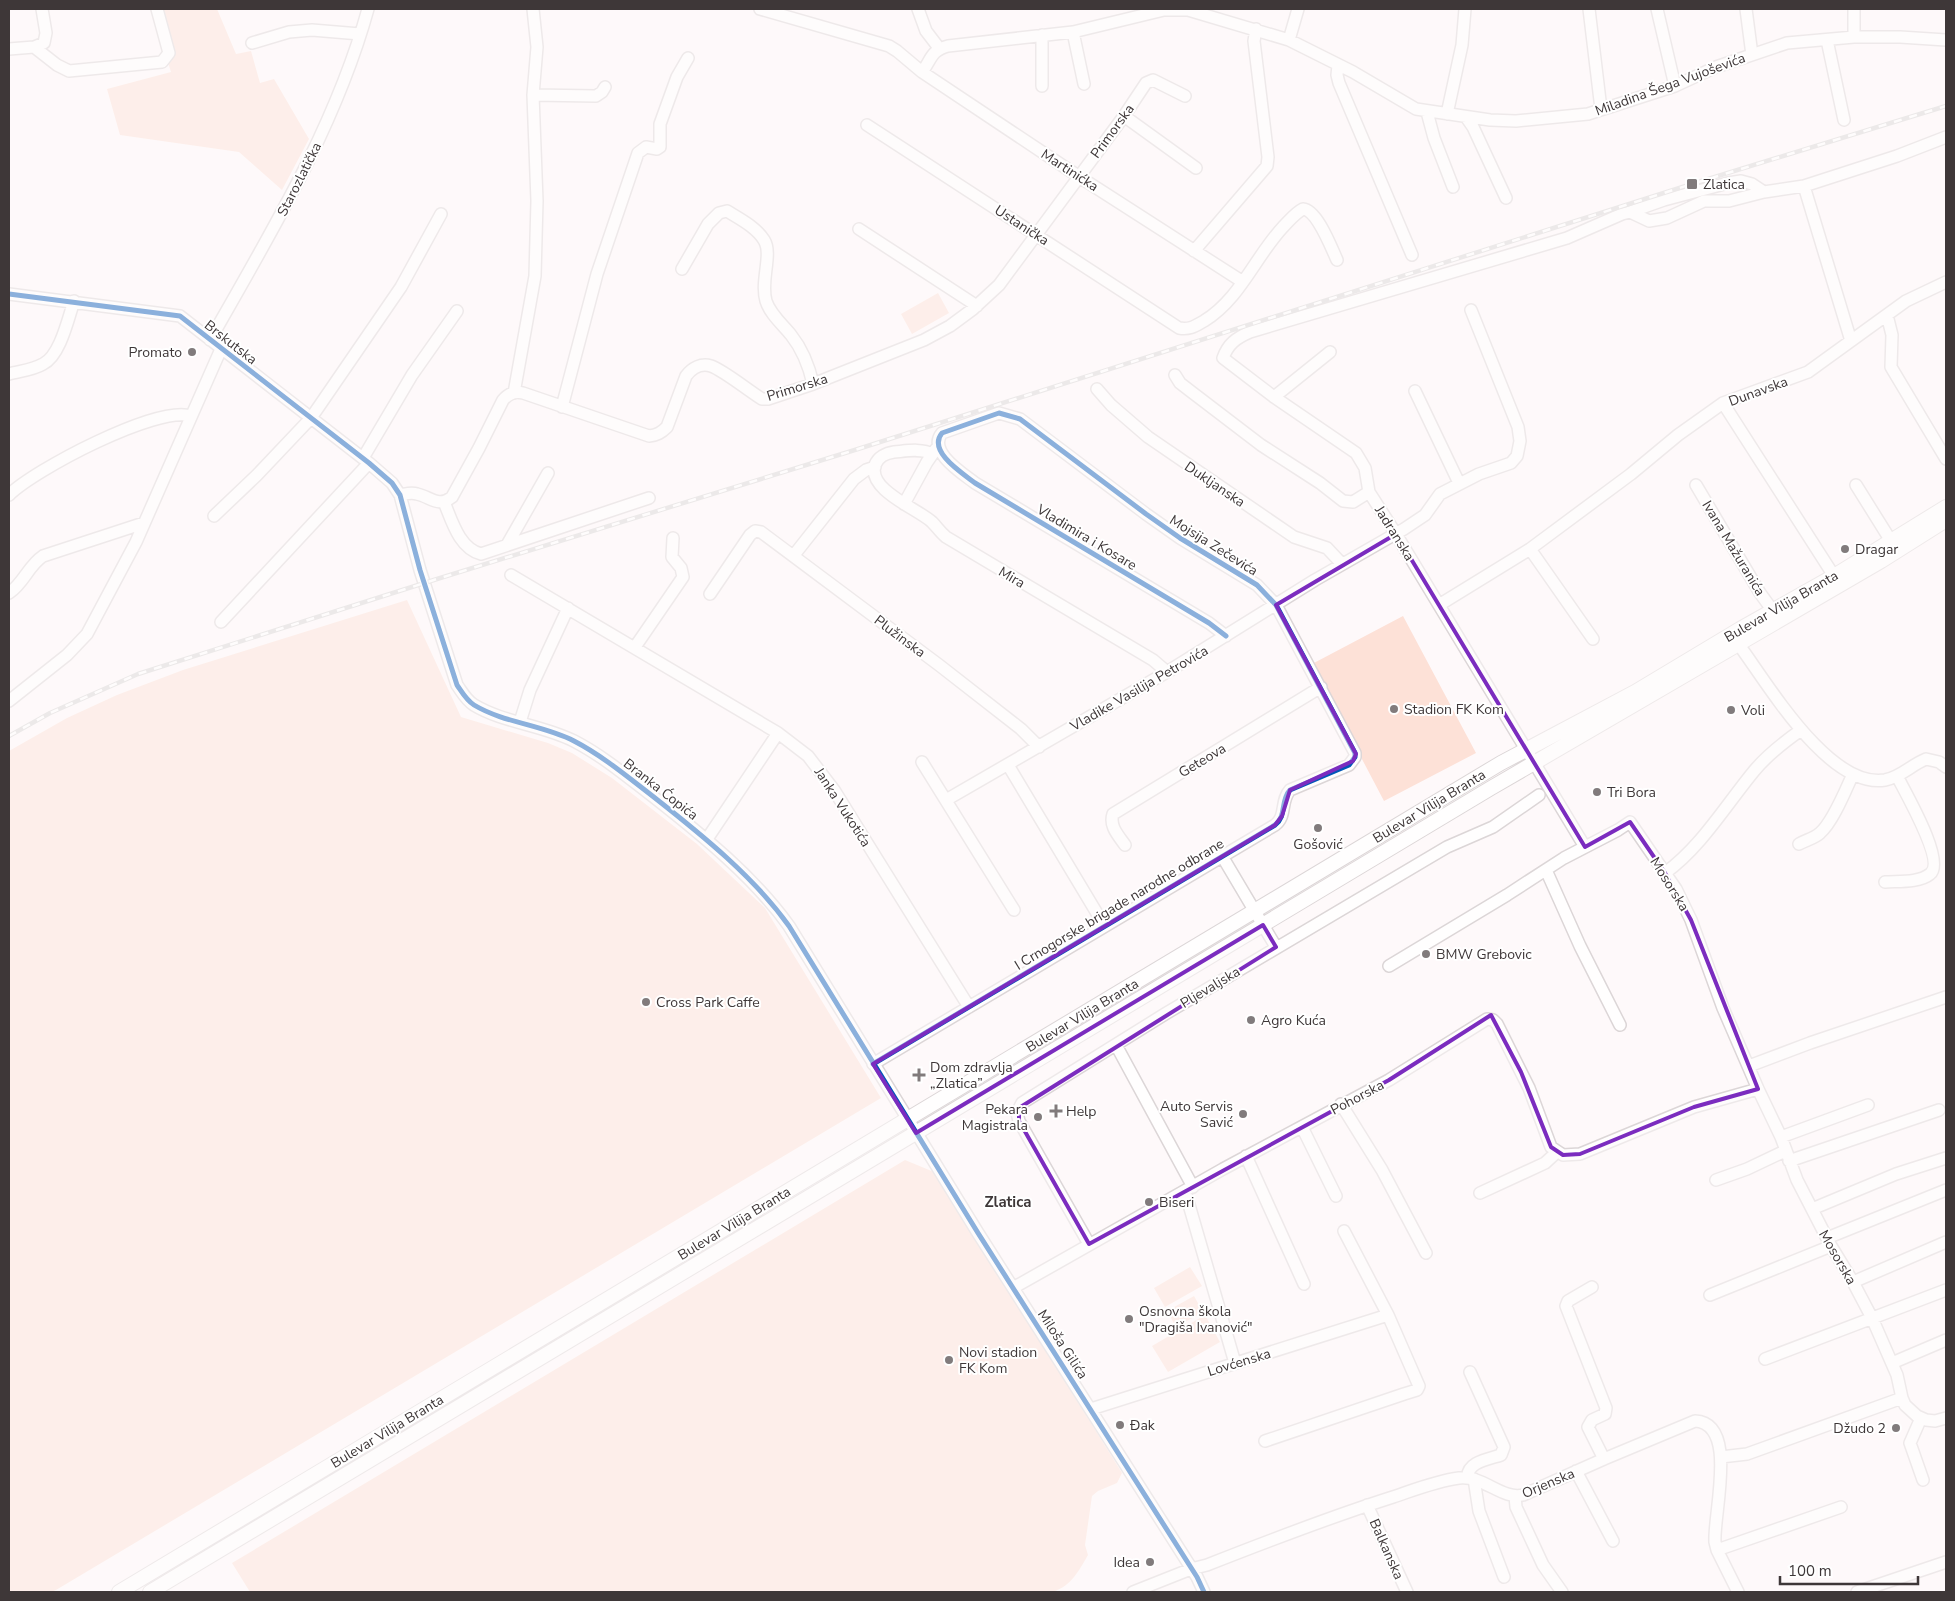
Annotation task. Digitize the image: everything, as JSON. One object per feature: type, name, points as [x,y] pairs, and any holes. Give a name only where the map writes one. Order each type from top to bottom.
[{"type":"main road","name":"Bulevar Vilija Branta","points":[[119,1592],[1501,763],[1614,704],[1834,576],[1946,507]]},
{"type":"main road","name":"Bulevar Vilija Branta","points":[[150,1592],[1534,763],[1882,561],[1946,520]]},
{"type":"street","points":[[9,49],[41,46],[46,40],[42,9]]},
{"type":"street","points":[[34,47],[57,65],[69,71],[162,62],[169,53],[158,9]]},
{"type":"street","name":"Starozlatička","points":[[210,340],[272,231],[317,146],[368,9]]},
{"type":"street","points":[[400,495],[414,493],[437,503],[452,498],[480,448],[503,400],[507,395],[514,393],[535,276],[537,201],[534,96],[537,47],[533,9]]},
{"type":"street","name":"Martinićka","points":[[760,9],[889,46],[897,50],[922,72],[1078,176],[1243,282]]},
{"type":"street","points":[[918,9],[926,31],[939,48],[932,54],[922,72]]},
{"type":"street","name":"Miladina Šega Vujoševića","points":[[939,48],[1042,34],[1073,32],[1172,9],[1198,13],[1289,40],[1338,65],[1410,106],[1427,112],[1501,121],[1530,121],[1588,114],[1675,86],[1703,72],[1787,43],[1854,37],[1946,40]]},
{"type":"street","points":[[1289,40],[1298,9]]},
{"type":"street","points":[[1447,114],[1462,44],[1465,9]]},
{"type":"street","points":[[1589,9],[1601,109]]},
{"type":"street","points":[[1657,9],[1675,86]]},
{"type":"street","points":[[1746,9],[1752,55]]},
{"type":"street","points":[[1854,9],[1854,37]]},
{"type":"street","points":[[1194,251],[1267,166],[1268,157],[1254,40],[1256,29]]},
{"type":"street","points":[[252,43],[289,32],[312,30],[360,34]]},
{"type":"street","points":[[1073,32],[1084,84]]},
{"type":"street","points":[[1042,34],[1042,86]]},
{"type":"street","points":[[1827,40],[1844,120]]},
{"type":"street","points":[[562,407],[597,274],[638,153],[646,148],[657,149],[660,147],[660,124],[677,77],[688,58]]},
{"type":"street","points":[[1338,65],[1337,75],[1339,83],[1412,254]]},
{"type":"street","name":"Primorska","points":[[514,393],[523,393],[649,436],[656,436],[667,427],[686,376],[691,370],[698,367],[711,366],[765,400],[813,384],[924,340],[950,326],[977,306],[999,285],[1124,116],[1146,82],[1150,80],[1185,96]]},
{"type":"street","points":[[534,96],[596,96],[602,92],[604,86]]},
{"type":"street","points":[[1427,112],[1434,138],[1453,187]]},
{"type":"street","points":[[1124,116],[1196,168]]},
{"type":"street","points":[[1466,116],[1506,198]]},
{"type":"street","name":"Ustanička","points":[[867,125],[1176,327],[1191,328],[1217,313],[1243,282]]},
{"type":"street","points":[[1630,212],[1649,221],[1666,218],[1704,201],[1729,201],[1764,192],[1804,186],[1897,156],[1946,137]]},
{"type":"street","points":[[1630,212],[1664,200],[1728,182],[1752,184],[1764,192]]},
{"type":"street","points":[[1804,186],[1851,341]]},
{"type":"street","points":[[1243,282],[1278,232],[1297,212],[1303,209],[1309,210],[1315,216],[1337,260]]},
{"type":"street","points":[[682,269],[708,224],[719,213],[728,211],[757,232],[767,248],[763,290],[767,304],[809,364],[813,384]]},
{"type":"street","name":"Jadranska","points":[[1534,763],[1369,492],[1365,468],[1356,453],[1274,397],[1223,358],[1230,344],[1238,337],[1250,332],[1567,238],[1630,212]]},
{"type":"street","points":[[214,516],[257,475],[311,418],[401,287],[441,214]]},
{"type":"street","points":[[859,229],[977,306]]},
{"type":"street","name":"Dunavska","points":[[1439,605],[1530,549],[1631,474],[1678,435],[1723,403],[1808,372],[1918,294],[1946,282]]},
{"type":"street","name":"Brskutska","points":[[9,294],[180,316],[366,460],[392,484],[400,495]]},
{"type":"street","points":[[9,374],[38,366],[52,357],[74,301]]},
{"type":"street","name":"Vladike Vasilija Petrovića","points":[[946,800],[1167,672],[1342,564],[1396,534],[1425,515],[1440,494],[1479,474],[1511,463],[1517,456],[1520,442],[1518,427],[1512,408],[1471,310]]},
{"type":"street","points":[[221,622],[366,460],[412,374],[457,311]]},
{"type":"street","points":[[1887,315],[1892,335],[1891,367],[1946,459]]},
{"type":"street","points":[[9,701],[67,655],[87,634],[136,542],[221,349]]},
{"type":"street","points":[[1274,397],[1330,352]]},
{"type":"street","points":[[1175,375],[1180,383],[1261,445],[1320,483],[1343,501],[1353,502],[1369,492]]},
{"type":"street","name":"Dukljanska","points":[[1097,389],[1111,406],[1148,437],[1294,536],[1327,548],[1342,564]]},
{"type":"street","points":[[1415,391],[1459,483]]},
{"type":"street","points":[[1723,403],[1834,576]]},
{"type":"street","name":"Mojsija Zečevića","points":[[937,451],[938,439],[942,433],[999,413],[1012,416],[1026,423],[1180,538],[1257,585],[1276,605],[1355,753]]},
{"type":"street","points":[[9,495],[30,478],[124,428],[174,414],[191,416]]},
{"type":"street","points":[[794,555],[854,480],[866,470],[875,467],[880,457],[889,453],[937,451]]},
{"type":"street","points":[[904,504],[937,451]]},
{"type":"street","name":"Vladimira i Kosare","points":[[937,451],[991,493],[1209,623],[1226,636]]},
{"type":"street","name":"Mira","points":[[875,467],[875,476],[883,488],[932,522],[940,532],[952,541],[1153,660],[1167,672]]},
{"type":"street","points":[[506,545],[548,473]]},
{"type":"street","name":"Ivana Mažuranića","points":[[1696,485],[1760,593],[1773,611]]},
{"type":"street","points":[[1856,485],[1891,541]]},
{"type":"street","name":"Branka Ćopića","points":[[400,495],[420,570],[457,685],[464,696],[474,705],[493,714],[572,740],[585,747],[629,778],[707,839],[776,908],[789,926],[916,1133]]},
{"type":"street","points":[[444,502],[461,539],[470,549],[481,554],[650,498]]},
{"type":"street","points":[[9,593],[23,581],[35,562],[43,556],[144,523]]},
{"type":"street","name":"Plužinska","points":[[710,594],[750,536],[756,531],[764,534],[1021,729],[1039,747]]},
{"type":"street","points":[[635,647],[683,578],[682,568],[672,557],[674,538]]},
{"type":"street","points":[[1530,549],[1592,639]]},
{"type":"street","name":"Janka Vukotića","points":[[512,575],[778,733],[808,756],[834,790],[969,1007]]},
{"type":"street","points":[[520,722],[530,690],[568,608]]},
{"type":"street","points":[[1739,644],[1801,730],[1836,764],[1853,774],[1884,780],[1897,776],[1926,759],[1934,760],[1946,767]]},
{"type":"street","name":"Geteova","points":[[1124,845],[1113,828],[1111,821],[1113,814],[1321,687]]},
{"type":"street","points":[[1665,872],[1689,851],[1763,760],[1801,730]]},
{"type":"street","points":[[707,839],[778,733]]},
{"type":"street","name":"I Crnogorske brigade narodne odbrane","points":[[873,1064],[1278,822],[1282,816],[1286,796],[1290,790],[1349,766],[1355,757],[1355,753]]},
{"type":"street","points":[[922,762],[1014,910]]},
{"type":"street","points":[[1389,966],[1585,847],[1534,763]]},
{"type":"street","points":[[1008,765],[1104,925]]},
{"type":"street","points":[[1800,844],[1821,832],[1841,800],[1853,774]]},
{"type":"street","points":[[1885,882],[1922,878],[1931,874],[1935,866],[1924,830],[1897,776]]},
{"type":"street","name":"Pljevaljska","points":[[1088,1244],[1019,1121],[1019,1108],[1028,1099],[1116,1044],[1447,846],[1493,827],[1539,794]]},
{"type":"street","name":"Mosorska","points":[[1585,847],[1630,822],[1665,872],[1691,920],[1710,977],[1758,1089],[1781,1137],[1787,1156],[1829,1242],[1872,1318],[1898,1375],[1902,1398]]},
{"type":"street","points":[[1222,856],[1276,948]]},
{"type":"street","points":[[1546,870],[1580,946],[1620,1025]]},
{"type":"street","points":[[1749,1066],[1810,1043],[1946,997]]},
{"type":"street","name":"Pohorska","points":[[1013,1288],[1246,1156],[1389,1080],[1485,1020],[1492,1019],[1497,1024],[1536,1106],[1551,1147],[1556,1152]]},
{"type":"street","points":[[1116,1044],[1189,1189],[1235,1363]]},
{"type":"street","points":[[1480,1194],[1545,1163],[1556,1152],[1567,1156],[1580,1154],[1694,1107],[1758,1089]]},
{"type":"street","points":[[1341,1104],[1382,1170],[1426,1253]]},
{"type":"street","points":[[1781,1137],[1868,1106]]},
{"type":"street","points":[[1716,1180],[1787,1156],[1939,1110]]},
{"type":"street","points":[[1302,1127],[1336,1196]]},
{"type":"street","name":"Miloša Gilića","points":[[916,1133],[1013,1288],[1092,1409],[1197,1577],[1204,1592]]},
{"type":"street","points":[[1246,1156],[1304,1284]]},
{"type":"street","points":[[1812,1209],[1896,1174],[1946,1158]]},
{"type":"street","points":[[1710,1294],[1946,1190]]},
{"type":"street","points":[[1266,1440],[1417,1390],[1418,1382],[1388,1315],[1344,1231]]},
{"type":"street","points":[[1853,1282],[1946,1242]]},
{"type":"street","points":[[1592,1286],[1568,1301],[1566,1306],[1606,1408],[1605,1414],[1592,1420],[1588,1427],[1604,1459]]},
{"type":"street","points":[[1765,1359],[1946,1290]]},
{"type":"street","name":"Lovćenska","points":[[1092,1409],[1388,1315]]},
{"type":"street","points":[[1892,1363],[1946,1340]]},
{"type":"street","points":[[1470,1372],[1504,1447],[1501,1455],[1471,1466],[1468,1472],[1479,1511],[1504,1577]]},
{"type":"street","points":[[1721,1457],[1747,1454],[1902,1398],[1910,1411],[1921,1418],[1935,1421],[1946,1418]]},
{"type":"street","points":[[1921,1418],[1910,1443],[1923,1480]]},
{"type":"street","name":"Orjenska","points":[[1134,1592],[1191,1569],[1207,1565],[1368,1505],[1443,1481],[1471,1478],[1515,1496],[1523,1495],[1696,1421],[1708,1424],[1715,1431],[1721,1457],[1714,1534],[1717,1550],[1738,1592]]},
{"type":"street","points":[[1576,1471],[1613,1541]]},
{"type":"street","points":[[1515,1496],[1516,1507],[1544,1565],[1562,1592]]},
{"type":"street","name":"Balkanska","points":[[1368,1505],[1407,1592]]},
{"type":"street","points":[[1717,1550],[1841,1507]]},
{"type":"street","points":[[1857,1592],[1946,1562]]},
{"type":"highlighted area","points":[[1396,534],[1585,847],[1630,822],[1665,873],[1691,920],[1758,1089],[1694,1107],[1580,1154],[1563,1155],[1551,1147],[1521,1072],[1491,1015],[1389,1080],[1089,1244],[1019,1121],[1019,1108],[1276,947],[1263,925],[916,1133],[873,1064],[1275,825],[1282,816],[1290,790],[1353,761],[1356,754],[1276,605]]},
{"type":"shaded area","points":[[151,9],[217,9],[236,54],[251,51],[260,83],[274,79],[309,139],[282,190],[239,152],[120,135],[107,89],[171,72]]},
{"type":"shaded area","points":[[938,293],[949,313],[912,334],[901,314]]},
{"type":"shaded area","points":[[407,600],[461,717],[548,743],[572,753],[612,778],[697,844],[765,908],[881,1098],[56,1590],[51,1592],[9,1592],[9,751],[67,718],[117,695],[183,670]]},
{"type":"shaded area","name":"Stadion FK Kom","points":[[1403,616],[1476,753],[1384,801],[1312,664]]},
{"type":"shaded area","points":[[905,1160],[934,1172],[1122,1473],[1117,1483],[1098,1491],[1092,1496],[1085,1545],[1088,1555],[1074,1577],[1065,1586],[1053,1592],[250,1592],[232,1563]]},
{"type":"shaded area","points":[[1190,1267],[1202,1286],[1165,1307],[1154,1288]]},
{"type":"shaded area","points":[[1194,1296],[1203,1312],[1176,1327],[1167,1311]]},
{"type":"shaded area","points":[[1205,1315],[1220,1342],[1168,1372],[1152,1346]]},
{"type":"railway","points":[[9,736],[50,713],[138,674],[858,449],[1692,184],[1946,106]]},
{"type":"cycle path","points":[[9,294],[180,316],[392,483],[400,495],[420,570],[457,685],[464,696],[471,703],[486,711],[550,731],[574,741],[606,760],[709,842],[744,874],[775,908],[789,926],[978,1233],[1197,1577],[1204,1592]]},
{"type":"cycle path","points":[[873,1064],[1275,825],[1281,817],[1285,799],[1290,790],[1349,765],[1355,757],[1355,753],[1276,605],[1257,585],[1180,538],[1020,419],[999,413],[942,433],[939,440],[942,454],[955,468],[975,483],[1209,623],[1226,636]]},
{"type":"place","name":"Zlatica","points":[[1692,184]]},
{"type":"place","name":"Promato","points":[[192,352]]},
{"type":"place","name":"Dragar","points":[[1845,549]]},
{"type":"place","name":"Stadion FK Kom","points":[[1394,709]]},
{"type":"place","name":"Voli","points":[[1731,710]]},
{"type":"place","name":"Tri Bora","points":[[1597,792]]},
{"type":"place","name":"Gošović","points":[[1318,828]]},
{"type":"place","name":"BMW Grebovic","points":[[1426,954]]},
{"type":"place","name":"Cross Park Caffe","points":[[646,1002]]},
{"type":"place","name":"Agro Kuća","points":[[1251,1020]]},
{"type":"place","name":"Dom zdravlja „Zlatica”","points":[[919,1075]]},
{"type":"place","name":"Help","points":[[1056,1111]]},
{"type":"place","name":"Auto Servis Savić","points":[[1243,1114]]},
{"type":"place","name":"Pekara Magistrala","points":[[1038,1117]]},
{"type":"place","name":"Biseri","points":[[1149,1202]]},
{"type":"place","name":"Osnovna škola \"Dragiša Ivanović\"","points":[[1129,1319]]},
{"type":"place","name":"Novi stadion FK Kom","points":[[949,1360]]},
{"type":"place","name":"Đak","points":[[1120,1425]]},
{"type":"place","name":"Džudo 2","points":[[1896,1428]]},
{"type":"place","name":"Idea","points":[[1150,1562]]},
{"type":"district","name":"Zlatica","points":[[1008,1202]]}]
